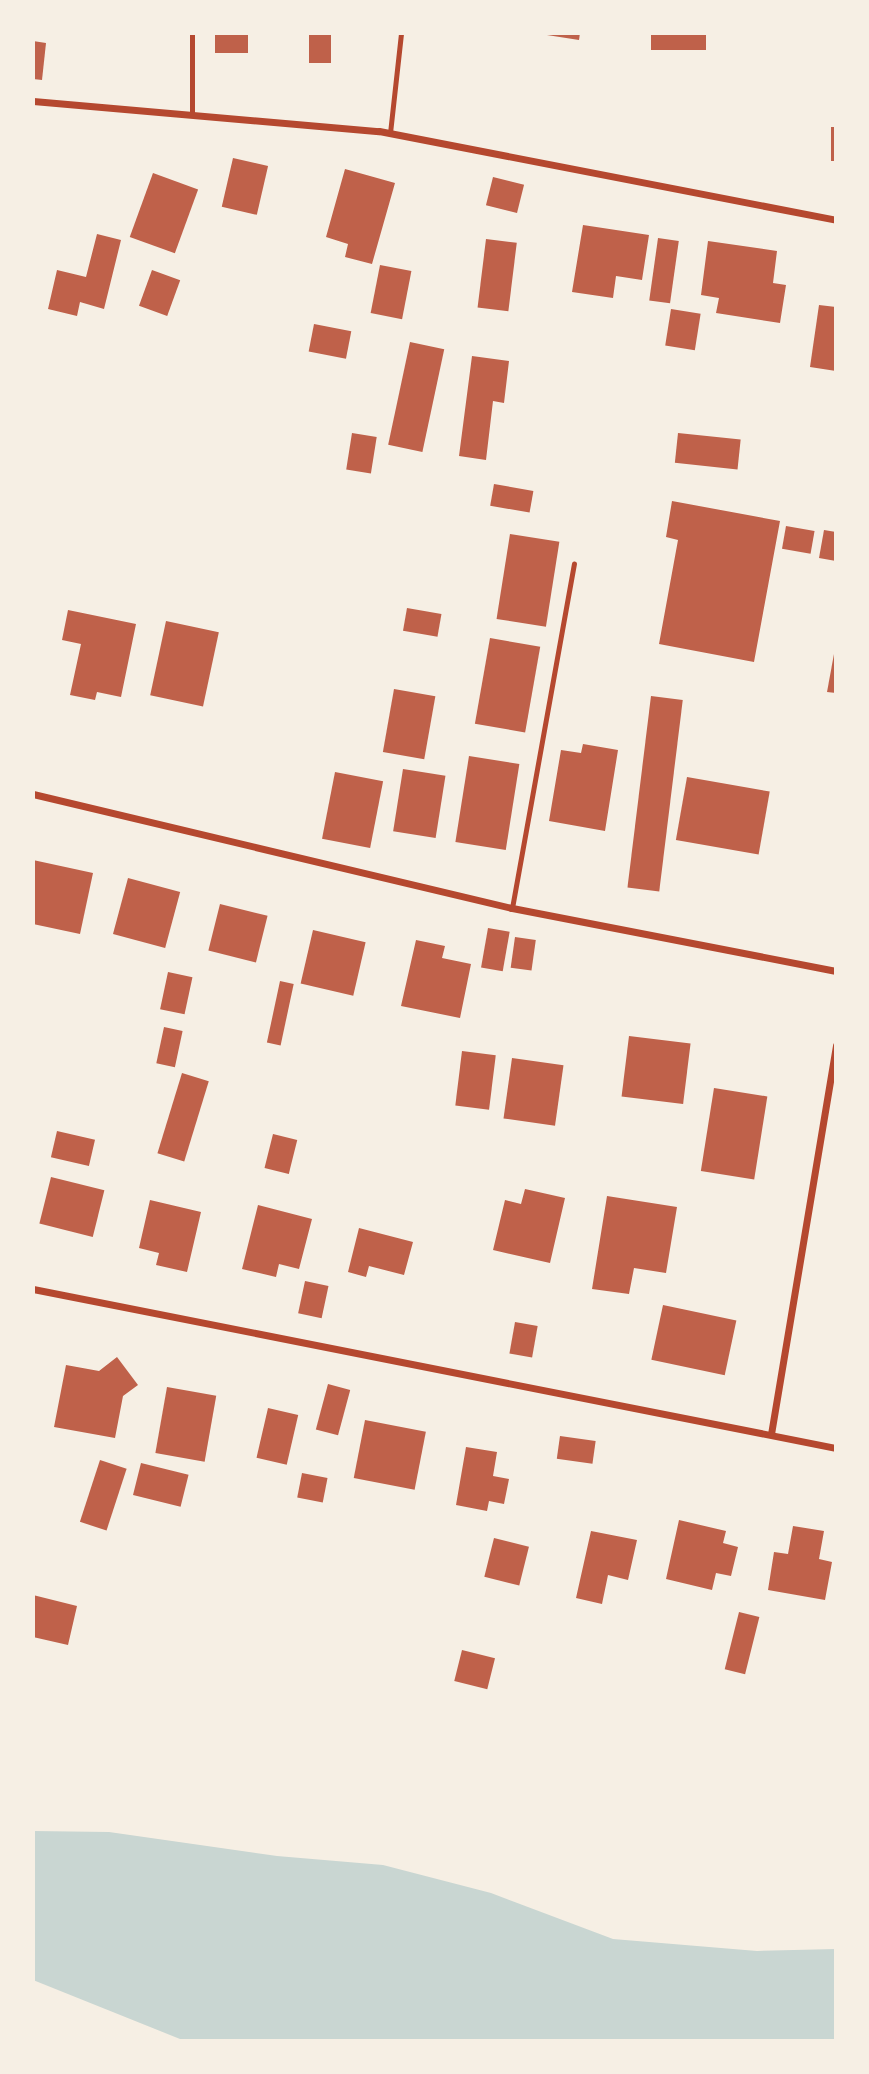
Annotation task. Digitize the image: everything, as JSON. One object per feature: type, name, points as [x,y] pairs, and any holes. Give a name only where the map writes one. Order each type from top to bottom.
[{"type":"street","points":[[33,101],[390,134],[836,220]]},
{"type":"street","points":[[33,794],[512,908],[836,971]]},
{"type":"street","points":[[771,1434],[836,1045]]},
{"type":"street","points":[[33,1289],[836,1448]]},
{"type":"lane","points":[[192,33],[192,115]]},
{"type":"lane","points":[[390,134],[401,33]]},
{"type":"lane","points":[[512,908],[574,564]]},
{"type":"shaded area","points":[[33,1831],[109,1832],[277,1856],[383,1865],[491,1893],[613,1939],[757,1951],[836,1949],[836,2041],[185,2041],[33,1980]]},
{"type":"building","points":[[215,33],[248,33],[248,53],[215,53]]},
{"type":"building","points":[[309,33],[331,33],[331,63],[309,63]]},
{"type":"building","points":[[534,33],[580,33],[579,40]]},
{"type":"building","points":[[651,33],[706,33],[706,50],[651,50]]},
{"type":"building","points":[[33,41],[46,43],[42,80],[33,79]]},
{"type":"building","points":[[831,127],[836,127],[836,161],[831,161]]},
{"type":"building","points":[[233,158],[268,166],[257,215],[222,207]]},
{"type":"building","points":[[345,169],[395,183],[372,264],[345,257],[348,244],[326,237]]},
{"type":"building","points":[[153,173],[198,189],[175,253],[130,237]]},
{"type":"building","points":[[493,177],[524,185],[517,213],[486,205]]},
{"type":"building","points":[[583,225],[649,235],[642,280],[616,276],[613,298],[572,292]]},
{"type":"building","points":[[97,234],[121,240],[104,309],[80,302],[77,316],[48,309],[57,270],[86,277]]},
{"type":"building","points":[[658,238],[679,241],[670,303],[649,300]]},
{"type":"building","points":[[486,239],[517,243],[508,311],[478,307]]},
{"type":"building","points":[[708,241],[777,251],[773,283],[786,285],[780,323],[716,313],[719,298],[701,295]]},
{"type":"building","points":[[380,265],[411,271],[402,319],[371,313]]},
{"type":"building","points":[[152,270],[180,280],[167,316],[139,306]]},
{"type":"building","points":[[819,305],[836,307],[836,371],[810,367]]},
{"type":"building","points":[[671,309],[701,314],[695,350],[665,346]]},
{"type":"building","points":[[314,324],[351,331],[346,359],[309,351]]},
{"type":"building","points":[[410,342],[444,349],[422,452],[388,445]]},
{"type":"building","points":[[472,356],[509,361],[504,403],[493,401],[486,460],[459,456]]},
{"type":"building","points":[[352,433],[377,437],[371,473],[346,470]]},
{"type":"building","points":[[678,433],[741,440],[738,469],[675,463]]},
{"type":"building","points":[[494,484],[533,491],[530,513],[490,506]]},
{"type":"building","points":[[672,501],[780,521],[754,662],[659,644],[678,540],[666,537]]},
{"type":"building","points":[[786,526],[815,531],[811,554],[782,549]]},
{"type":"building","points":[[824,530],[836,532],[836,561],[819,558]]},
{"type":"building","points":[[510,534],[559,542],[546,627],[497,619]]},
{"type":"building","points":[[407,608],[441,614],[437,637],[403,631]]},
{"type":"building","points":[[68,610],[136,624],[121,697],[97,692],[95,700],[70,695],[81,644],[62,640]]},
{"type":"building","points":[[166,621],[219,632],[203,707],[150,695]]},
{"type":"building","points":[[490,638],[540,647],[525,733],[475,724]]},
{"type":"building","points":[[836,643],[836,693],[827,692]]},
{"type":"building","points":[[394,689],[435,696],[424,759],[383,752]]},
{"type":"building","points":[[651,696],[683,700],[659,891],[627,888]]},
{"type":"building","points":[[583,744],[618,750],[605,831],[549,821],[561,750],[581,753]]},
{"type":"building","points":[[469,756],[519,764],[506,850],[455,842]]},
{"type":"building","points":[[403,769],[445,776],[436,838],[393,831]]},
{"type":"building","points":[[335,772],[383,781],[370,848],[322,839]]},
{"type":"building","points":[[687,777],[770,792],[759,855],[676,840]]},
{"type":"building","points":[[33,860],[93,873],[80,934],[33,924]]},
{"type":"building","points":[[128,878],[180,892],[165,948],[113,934]]},
{"type":"building","points":[[220,904],[268,916],[256,962],[208,951]]},
{"type":"building","points":[[488,928],[510,932],[503,971],[481,967]]},
{"type":"building","points":[[313,930],[366,942],[353,996],[301,984]]},
{"type":"building","points":[[515,937],[536,940],[531,971],[511,968]]},
{"type":"building","points":[[416,940],[445,946],[442,958],[471,964],[460,1018],[401,1006]]},
{"type":"building","points":[[168,972],[192,977],[185,1014],[160,1009]]},
{"type":"building","points":[[280,981],[294,984],[281,1046],[267,1043]]},
{"type":"building","points":[[164,1027],[183,1031],[175,1067],[156,1063]]},
{"type":"building","points":[[629,1036],[691,1044],[683,1104],[622,1097]]},
{"type":"building","points":[[462,1051],[496,1055],[489,1110],[455,1106]]},
{"type":"building","points":[[512,1058],[563,1065],[555,1126],[504,1118]]},
{"type":"building","points":[[182,1073],[209,1081],[184,1162],[157,1153]]},
{"type":"building","points":[[714,1088],[767,1096],[754,1179],[701,1171]]},
{"type":"building","points":[[57,1131],[95,1140],[89,1166],[51,1157]]},
{"type":"building","points":[[273,1134],[297,1140],[289,1174],[265,1168]]},
{"type":"building","points":[[51,1177],[104,1190],[93,1237],[39,1224]]},
{"type":"building","points":[[525,1189],[565,1198],[550,1263],[493,1250],[505,1200],[521,1204]]},
{"type":"building","points":[[607,1196],[677,1207],[666,1273],[634,1268],[629,1294],[592,1289]]},
{"type":"building","points":[[150,1200],[201,1212],[187,1272],[156,1265],[159,1253],[139,1248]]},
{"type":"building","points":[[258,1205],[312,1219],[299,1269],[279,1264],[276,1277],[242,1269]]},
{"type":"building","points":[[359,1228],[413,1242],[404,1275],[369,1266],[366,1277],[348,1272]]},
{"type":"building","points":[[305,1281],[328,1286],[322,1318],[298,1313]]},
{"type":"building","points":[[663,1305],[736,1321],[725,1375],[651,1360]]},
{"type":"building","points":[[515,1322],[538,1326],[532,1358],[509,1354]]},
{"type":"building","points":[[117,1357],[138,1385],[123,1396],[115,1438],[54,1427],[66,1365],[99,1371]]},
{"type":"building","points":[[328,1384],[350,1390],[338,1435],[316,1429]]},
{"type":"building","points":[[167,1387],[216,1396],[205,1462],[155,1453]]},
{"type":"building","points":[[268,1408],[298,1415],[287,1465],[257,1458]]},
{"type":"building","points":[[365,1420],[426,1432],[415,1490],[354,1478]]},
{"type":"building","points":[[560,1436],[596,1441],[592,1464],[557,1459]]},
{"type":"building","points":[[466,1447],[497,1452],[493,1476],[509,1479],[504,1504],[489,1501],[487,1511],[456,1505]]},
{"type":"building","points":[[100,1460],[127,1469],[107,1530],[80,1522]]},
{"type":"building","points":[[141,1463],[189,1475],[181,1507],[133,1495]]},
{"type":"building","points":[[302,1473],[328,1478],[323,1503],[297,1498]]},
{"type":"building","points":[[679,1520],[726,1531],[723,1543],[738,1547],[731,1576],[716,1573],[712,1590],[666,1579]]},
{"type":"building","points":[[793,1526],[824,1531],[819,1559],[832,1562],[825,1600],[768,1590],[774,1552],[788,1554]]},
{"type":"building","points":[[591,1531],[637,1540],[628,1580],[608,1575],[602,1604],[576,1598]]},
{"type":"building","points":[[494,1538],[529,1547],[519,1586],[484,1577]]},
{"type":"building","points":[[33,1595],[77,1606],[68,1645],[33,1637]]},
{"type":"building","points":[[739,1612],[759,1617],[745,1674],[725,1669]]},
{"type":"building","points":[[462,1650],[495,1658],[487,1689],[454,1681]]}]
